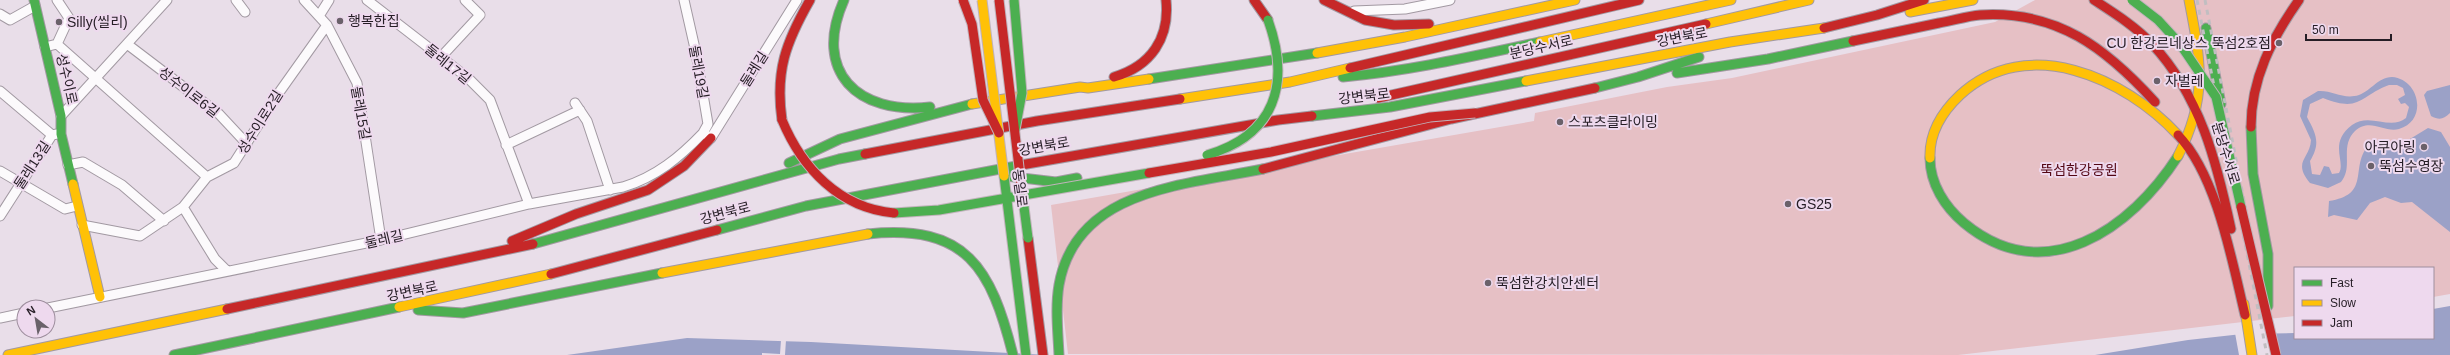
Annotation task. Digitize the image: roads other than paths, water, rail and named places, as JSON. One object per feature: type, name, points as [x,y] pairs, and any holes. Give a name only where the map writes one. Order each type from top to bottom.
[{"type":"main road","points":[[810,0],[786,47],[779,71],[777,94],[782,120],[796,152],[823,184],[845,198],[866,207],[888,212],[939,210],[1271,152],[1359,131],[1430,117],[1475,113]]},
{"type":"main road","points":[[844,0],[835,20],[833,46],[840,71],[856,92],[865,99],[890,107],[962,106]]},
{"type":"main road","points":[[963,0],[969,13],[974,35],[983,100],[999,133]]},
{"type":"main road","name":"동일로","points":[[982,0],[1026,355]]},
{"type":"main road","name":"동일로","points":[[999,0],[1043,355]]},
{"type":"main road","points":[[1014,0],[1022,93],[1015,130]]},
{"type":"main road","points":[[740,186],[840,140],[962,106],[1080,86],[1088,82],[1119,76],[1148,60],[1161,43],[1167,22],[1166,0]]},
{"type":"main road","points":[[974,172],[1056,182],[1212,154],[1226,149],[1240,141],[1261,122],[1275,98],[1280,72],[1277,45],[1268,20],[1254,0]]},
{"type":"main road","points":[[1324,0],[1350,11],[1365,20],[1414,26],[1575,0]]},
{"type":"main road","name":"강변북로","points":[[8,355],[465,260],[566,236],[839,159],[924,141],[1037,121],[1290,82],[1639,0]]},
{"type":"main road","name":"분당수서로","points":[[1290,82],[1387,73],[1514,48],[1731,0]]},
{"type":"main road","name":"분당수서로","points":[[1278,120],[1809,0]]},
{"type":"main road","name":"강변북로","points":[[174,355],[398,309],[575,268],[806,206],[974,172],[1278,120],[1390,107],[1730,42],[1755,40],[1872,18],[1924,0]]},
{"type":"main road","points":[[1841,24],[1973,0]]},
{"type":"main road","name":"분당수서로","points":[[2094,0],[2118,16],[2151,44],[2177,76],[2200,116],[2209,137],[2223,188],[2240,272],[2245,316],[2252,355]]},
{"type":"main road","name":"분당수서로","points":[[2132,0],[2170,33],[2200,69],[2216,97],[2232,157],[2276,355]]},
{"type":"main road","points":[[2172,128],[2135,97],[2116,85],[2091,74],[2051,66],[2017,66],[1990,74],[1975,81],[1951,102],[1942,114],[1931,141],[1931,172],[1945,204],[1957,218],[1986,238],[2002,245],[2019,250],[2055,251],[2088,242],[2105,232],[2138,206],[2166,175],[2193,126],[2198,108],[2199,48],[2189,0]]},
{"type":"main road","points":[[2268,316],[2268,253],[2255,189],[2251,147],[2252,103],[2263,60],[2273,37],[2299,0]]},
{"type":"main road","name":"성수이로","points":[[35,3],[61,116],[56,134],[68,165],[100,297]]},
{"type":"main road","points":[[1080,86],[1088,88],[1380,43],[1490,20],[1514,11]]},
{"type":"main road","points":[[1059,355],[1057,285],[1076,242],[1092,224],[1106,213],[1136,198],[1157,191],[1271,167],[1475,113],[1618,83],[1735,64],[1979,15],[2004,13],[2024,15],[2062,26],[2098,48],[2150,97],[2197,161],[2209,191],[2232,261],[2245,316]]},
{"type":"main road","points":[[2204,15],[2232,157]]},
{"type":"main road","points":[[1618,83],[1755,40]]},
{"type":"main road","points":[[465,260],[576,214],[648,190],[684,166],[711,138]]},
{"type":"main road","points":[[398,309],[463,313],[728,259],[838,240],[902,233],[931,236],[961,250],[987,277],[1000,305],[1013,355]]},
{"type":"street","points":[[45,47],[57,44],[70,18],[57,0]]},
{"type":"street","points":[[61,116],[167,0]]},
{"type":"street","points":[[236,0],[245,12]]},
{"type":"street","name":"둘레15길","points":[[304,0],[327,25],[357,83],[381,240]]},
{"type":"street","points":[[319,16],[329,0]]},
{"type":"street","name":"둘레17길","points":[[368,0],[468,78],[490,100],[529,204]]},
{"type":"street","points":[[441,57],[480,15],[465,0]]},
{"type":"street","name":"둘레19길","points":[[684,0],[696,53],[708,124],[703,133]]},
{"type":"street","name":"둘레길","points":[[711,138],[797,0]]},
{"type":"street","points":[[1350,11],[1387,11],[1450,0]]},
{"type":"street","points":[[0,14],[10,20],[35,3]]},
{"type":"street","name":"성수이로2길","points":[[82,225],[140,236],[164,222],[183,207],[207,177],[234,163],[248,144],[278,94],[327,25]]},
{"type":"street","points":[[57,44],[207,177]]},
{"type":"street","name":"성수이로6길","points":[[127,44],[219,114],[248,144]]},
{"type":"street","points":[[0,91],[56,134]]},
{"type":"street","points":[[506,144],[577,107],[587,121],[610,190]]},
{"type":"street","points":[[703,133],[711,138]]},
{"type":"street","name":"둘레길","points":[[56,306],[381,240],[529,204],[610,190],[638,183],[666,166],[703,133]]},
{"type":"street","name":"둘레13길","points":[[0,216],[56,134]]},
{"type":"street","points":[[68,165],[83,162],[122,185],[164,222]]},
{"type":"street","points":[[0,171],[65,209],[77,206]]},
{"type":"street","points":[[183,207],[215,259],[227,272]]},
{"type":"street","points":[[0,318],[16,315]]},
{"type":"water","points":[[2392,77],[2402,79],[2414,92],[2417,101],[2417,110],[2414,118],[2408,125],[2399,129],[2393,130],[2372,125],[2361,127],[2350,137],[2347,150],[2345,176],[2341,182],[2328,188],[2310,183],[2302,170],[2303,160],[2308,152],[2311,140],[2300,116],[2303,100],[2318,91],[2343,96],[2359,95],[2378,82]],"holes":[[[2389,85],[2397,85],[2403,88],[2405,95],[2398,99],[2401,104],[2405,103],[2409,107],[2406,118],[2400,122],[2393,123],[2366,120],[2352,125],[2345,132],[2339,145],[2341,163],[2339,173],[2332,174],[2329,167],[2324,166],[2320,175],[2312,174],[2310,161],[2315,149],[2316,139],[2307,117],[2310,104],[2323,98],[2345,104],[2353,103],[2379,89]]]},
{"type":"water","points":[[2450,85],[2450,113],[2441,119],[2431,116],[2424,95],[2427,91]]},
{"type":"water","points":[[2428,128],[2441,132],[2450,147],[2450,232],[2412,202],[2401,203],[2385,197],[2370,203],[2357,220],[2334,215],[2328,217],[2329,201],[2341,198],[2355,188],[2361,158],[2365,150],[2378,143],[2405,142]]},
{"type":"water","points":[[2450,306],[2450,355],[2095,355],[2188,340],[2242,334],[2294,333],[2294,339],[2434,339],[2434,309]]},
{"type":"water","points":[[687,338],[811,342],[1047,355],[567,355]]},
{"type":"railway","points":[[2197,0],[2267,355]]},
{"type":"railway","points":[[2205,0],[2274,355]]},
{"type":"place","name":"행복한집","points":[[340,21]]},
{"type":"place","name":"Silly(씰리)","points":[[59,22]]},
{"type":"place","name":"CU 한강르네상스 뚝섬2호점","points":[[2279,43]]},
{"type":"place","name":"자벌레","points":[[2157,81]]},
{"type":"place","name":"스포츠클라이밍","points":[[1560,122]]},
{"type":"place","name":"아쿠아링","points":[[2424,147]]},
{"type":"place","name":"뚝섬수영장","points":[[2371,166]]},
{"type":"place","name":"GS25","points":[[1788,204]]},
{"type":"place","name":"뚝섬한강치안센터","points":[[1488,283]]},
{"type":"park label","name":"뚝섬한강공원","points":[[2079,170]]}]
